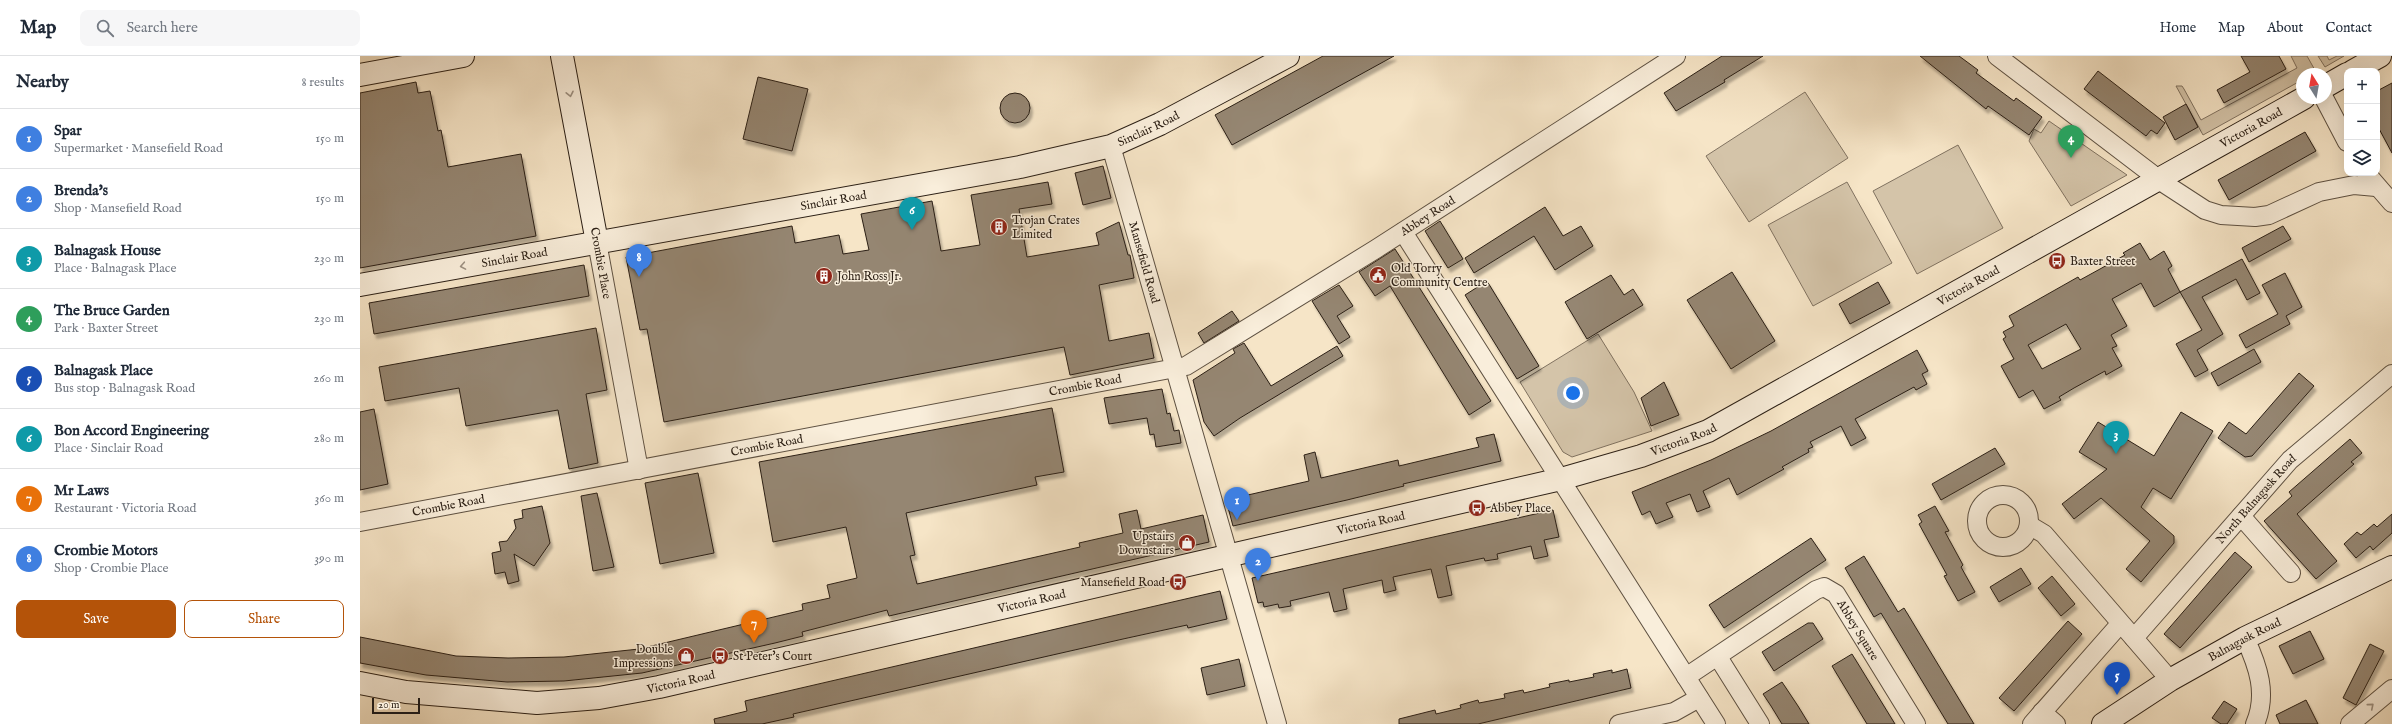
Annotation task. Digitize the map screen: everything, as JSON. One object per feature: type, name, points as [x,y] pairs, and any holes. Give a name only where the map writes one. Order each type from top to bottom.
[{"type":"street","points":[[360,75],[464,56]]},
{"type":"street","name":"Crombie Place","points":[[562,56],[639,470]]},
{"type":"street","name":"Sinclair Road","points":[[360,285],[1020,167],[1111,146],[1160,124],[1288,56]]},
{"type":"street","name":"Abbey Road","points":[[1175,369],[1186,366],[1403,232],[1676,56]]},
{"type":"street","points":[[1996,56],[2158,179],[2205,210],[2240,217],[2268,215],[2319,192],[2371,180],[2392,203]]},
{"type":"street","points":[[2358,68],[2380,56]]},
{"type":"street","points":[[2332,83],[2344,76]]},
{"type":"street","name":"Victoria Road","points":[[360,683],[406,692],[484,700],[537,703],[599,698],[659,687],[1560,479],[1641,456],[1708,431],[2296,102]]},
{"type":"street","points":[[2327,104],[2346,140]]},
{"type":"street","name":"Mansefield Road","points":[[1111,146],[1277,724]]},
{"type":"street","points":[[1403,232],[1716,724]]},
{"type":"street","name":"Crombie Road","points":[[360,522],[1175,369]]},
{"type":"street","name":"North Balnagask Road","points":[[2134,638],[2290,460],[2392,374]]},
{"type":"street","points":[[2241,516],[2291,573]]},
{"type":"street","points":[[2029,525],[2044,534],[2120,624],[2170,680]]},
{"type":"street","name":"Balnagask Road","points":[[2103,724],[2170,680],[2246,638],[2392,567]]},
{"type":"street","name":"Abbey Square","points":[[1686,677],[1816,590],[1824,588],[1836,594],[1916,724]]},
{"type":"street","points":[[2056,724],[2037,718],[2120,624]]},
{"type":"street","points":[[2246,638],[2260,676],[2261,708],[2255,724]]},
{"type":"street","points":[[1718,657],[1760,724]]},
{"type":"street","points":[[2350,724],[2392,688]]},
{"type":"street","points":[[1620,724],[1674,712],[1699,698]]},
{"type":"shaded area","points":[[2291,56],[2307,56],[2314,68],[2297,68]]},
{"type":"shaded area","points":[[2318,56],[2327,56],[2329,60],[2337,56],[2344,56],[2325,67]]},
{"type":"shaded area","points":[[2296,69],[2296,83],[2203,135],[2176,86],[2182,86],[2201,120]]},
{"type":"shaded area","points":[[1805,92],[1848,158],[1749,222],[1706,156]]},
{"type":"shaded area","points":[[2049,121],[2127,175],[2071,206],[2029,141],[2034,129],[2041,133]]},
{"type":"shaded area","points":[[1958,145],[2003,228],[1917,274],[1873,191]]},
{"type":"shaded area","points":[[1847,182],[1892,263],[1813,306],[1768,225]]},
{"type":"shaded area","points":[[1598,334],[1634,392],[1652,431],[1572,457],[1563,452],[1520,382]]},
{"type":"building","points":[[1323,56],[1394,56],[1232,145],[1215,115]]},
{"type":"building","points":[[1722,56],[1763,56],[1724,80],[1725,82],[1676,111],[1664,93]]},
{"type":"building","points":[[1920,56],[1959,56],[1978,70],[1976,73],[2014,101],[2016,98],[2042,117],[2029,135],[1988,106],[1986,109]]},
{"type":"building","points":[[2241,56],[2279,56],[2286,69],[2224,103],[2217,90],[2250,72]]},
{"type":"building","points":[[2098,71],[2165,123],[2157,134],[2151,130],[2146,136],[2084,89]]},
{"type":"building","points":[[758,77],[808,89],[792,151],[743,139]]},
{"type":"building","points":[[416,82],[418,93],[430,91],[438,131],[441,130],[448,167],[521,154],[536,236],[360,268],[360,93]]},
{"type":"building","points":[[2392,83],[2392,153],[2380,131],[2380,89]]},
{"type":"building","points":[[1015,93],[1026,97],[1030,108],[1026,119],[1015,123],[1004,119],[1000,108],[1004,97]]},
{"type":"building","points":[[2186,104],[2198,127],[2175,140],[2163,117]]},
{"type":"building","points":[[2305,132],[2316,151],[2229,200],[2218,180]]},
{"type":"building","points":[[1103,166],[1111,198],[1083,205],[1075,173]]},
{"type":"building","points":[[1048,182],[1052,204],[1019,209],[1027,257],[1099,245],[1096,233],[1119,222],[1128,255],[1130,255],[1134,278],[1099,285],[1109,341],[1149,333],[1154,358],[1070,375],[1064,347],[664,422],[647,329],[640,330],[626,257],[792,226],[795,243],[839,235],[843,254],[869,250],[861,214],[932,201],[941,251],[980,245],[971,195]]},
{"type":"building","points":[[1545,207],[1563,236],[1581,226],[1593,246],[1555,270],[1534,236],[1474,273],[1465,258]]},
{"type":"building","points":[[1440,221],[1463,259],[1448,268],[1425,231]]},
{"type":"building","points":[[2283,226],[2291,239],[2249,262],[2242,248]]},
{"type":"building","points":[[2140,243],[2150,260],[2164,251],[2172,266],[2168,269],[2180,292],[2154,307],[2141,283],[2112,299],[2127,326],[2111,335],[2117,346],[2112,348],[2122,366],[2106,375],[2105,371],[2074,388],[2059,397],[2061,400],[2044,409],[2033,390],[2019,398],[2001,366],[2014,359],[2003,339],[2006,337],[2003,332],[2014,326],[2009,316],[2078,277],[2080,280],[2100,269],[2125,255],[2123,253]],"holes":[[[2066,324],[2081,349],[2042,369],[2028,345]]]},
{"type":"building","points":[[1395,249],[1491,401],[1469,415],[1390,286],[1375,296],[1359,272]]},
{"type":"building","points":[[2242,259],[2260,293],[2247,300],[2236,279],[2202,297],[2223,334],[2197,350],[2208,370],[2195,377],[2176,344],[2202,330],[2180,292]]},
{"type":"building","points":[[584,265],[589,296],[374,334],[369,303]]},
{"type":"building","points":[[1732,272],[1775,341],[1731,369],[1687,300]]},
{"type":"building","points":[[2285,273],[2302,307],[2286,316],[2290,324],[2246,348],[2239,335],[2278,314],[2262,285]]},
{"type":"building","points":[[1611,275],[1624,295],[1633,289],[1643,305],[1587,339],[1565,302]]},
{"type":"building","points":[[1487,281],[1539,366],[1517,379],[1465,295]]},
{"type":"building","points":[[1878,282],[1890,303],[1850,324],[1839,304]]},
{"type":"building","points":[[1339,285],[1353,306],[1337,316],[1350,337],[1339,344],[1312,301]]},
{"type":"building","points":[[1232,311],[1239,321],[1204,343],[1198,333]]},
{"type":"building","points":[[596,328],[607,390],[586,394],[598,463],[569,469],[558,410],[466,426],[459,388],[385,401],[379,367]]},
{"type":"building","points":[[1244,343],[1271,386],[1337,346],[1343,356],[1240,418],[1214,436],[1204,422],[1193,380],[1235,353],[1233,349]]},
{"type":"building","points":[[2254,349],[2261,362],[2218,386],[2211,373]]},
{"type":"building","points":[[1917,350],[1928,371],[1922,374],[1927,384],[1916,390],[1914,387],[1855,419],[1866,438],[1851,446],[1841,426],[1810,442],[1813,447],[1808,449],[1809,452],[1782,467],[1784,469],[1737,495],[1729,478],[1703,491],[1710,507],[1697,512],[1690,494],[1666,503],[1673,517],[1656,524],[1650,511],[1642,515],[1632,492],[1711,460],[1771,431]]},
{"type":"building","points":[[2299,373],[2314,386],[2252,456],[2245,457],[2218,438],[2229,422],[2246,434]]},
{"type":"building","points":[[1664,382],[1679,415],[1651,426],[1641,398]]},
{"type":"building","points":[[1162,389],[1167,414],[1170,413],[1174,431],[1179,430],[1181,443],[1156,447],[1154,434],[1150,435],[1147,418],[1109,424],[1104,398]]},
{"type":"building","points":[[1052,408],[1064,472],[1035,477],[1037,485],[906,513],[915,555],[910,556],[917,584],[1080,547],[1079,543],[1123,533],[1119,514],[1137,510],[1141,529],[1203,515],[1209,542],[889,616],[887,610],[802,632],[803,636],[642,673],[564,681],[507,682],[426,675],[360,663],[360,637],[456,656],[508,658],[564,657],[639,649],[803,610],[802,604],[830,598],[827,585],[857,578],[846,527],[773,542],[759,462]]},
{"type":"building","points":[[374,409],[388,484],[360,490],[360,412]]},
{"type":"building","points":[[2181,412],[2213,431],[2171,499],[2153,488],[2141,507],[2174,536],[2174,543],[2141,582],[2126,569],[2150,541],[2101,498],[2074,519],[2062,504],[2107,469],[2079,452],[2098,422],[2154,456]]},
{"type":"building","points":[[1494,434],[1501,461],[1403,484],[1404,486],[1347,500],[1233,526],[1226,500],[1309,481],[1304,455],[1315,452],[1321,478],[1398,460],[1399,466],[1479,447],[1476,438]]},
{"type":"building","points":[[2350,439],[2362,453],[2351,462],[2354,464],[2297,514],[2337,561],[2316,579],[2264,521],[2292,496],[2289,492]]},
{"type":"building","points":[[1995,448],[2005,464],[1941,500],[1932,484]]},
{"type":"building","points":[[698,473],[714,553],[660,564],[645,483]]},
{"type":"building","points":[[597,493],[614,567],[593,571],[581,496]]},
{"type":"building","points":[[542,506],[550,543],[534,566],[514,554],[519,581],[508,584],[505,572],[495,574],[492,553],[501,551],[499,542],[507,541],[516,528],[514,520],[523,518],[522,510]]},
{"type":"building","points":[[1935,506],[1949,531],[1945,532],[1963,565],[1961,567],[1975,592],[1958,601],[1944,576],[1947,575],[1919,524],[1922,522],[1918,515]]},
{"type":"building","points":[[1553,510],[1559,537],[1544,540],[1548,556],[1534,559],[1531,546],[1497,554],[1498,559],[1485,561],[1484,558],[1446,566],[1452,595],[1438,598],[1431,569],[1393,577],[1396,590],[1384,593],[1382,580],[1343,589],[1347,609],[1334,612],[1329,592],[1290,601],[1291,606],[1279,608],[1278,604],[1264,607],[1263,602],[1258,603],[1252,578]]},
{"type":"building","points":[[2392,514],[2392,533],[2373,550],[2370,546],[2356,558],[2344,544],[2357,532],[2361,535],[2374,524],[2377,527]]},
{"type":"building","points":[[1811,538],[1826,560],[1724,628],[1709,605]]},
{"type":"building","points":[[2235,552],[2252,567],[2180,648],[2164,634]]},
{"type":"building","points":[[1864,556],[1898,612],[1904,608],[1974,724],[1948,724],[1881,613],[1874,617],[1845,568]]},
{"type":"building","points":[[2021,568],[2031,584],[1999,602],[1990,587]]},
{"type":"building","points":[[2052,576],[2075,604],[2061,616],[2038,588]]},
{"type":"building","points":[[1220,591],[1227,619],[1188,628],[1187,625],[1123,639],[793,714],[794,717],[762,724],[715,724],[714,719],[747,711],[745,701]]},
{"type":"building","points":[[2068,621],[2082,634],[2014,711],[1999,698]]},
{"type":"building","points":[[1808,623],[1813,623],[1823,639],[1774,671],[1762,652]]},
{"type":"building","points":[[2310,631],[2324,659],[2293,674],[2279,646]]},
{"type":"building","points":[[2370,644],[2384,651],[2356,705],[2343,698]]},
{"type":"building","points":[[1852,654],[1895,724],[1867,724],[1832,666]]},
{"type":"building","points":[[1239,659],[1245,686],[1207,695],[1201,668]]},
{"type":"building","points":[[1627,669],[1631,688],[1478,724],[1399,724],[1399,719],[1435,710],[1436,714],[1461,708],[1460,705],[1478,700],[1479,703],[1505,698],[1504,694],[1523,690],[1524,693],[1550,687],[1549,684],[1594,677],[1593,674],[1612,670],[1612,673]]},
{"type":"building","points":[[1782,682],[1809,724],[1782,724],[1763,694]]},
{"type":"building","points":[[2306,700],[2318,724],[2280,724],[2276,715]]},
{"type":"building","points":[[2224,701],[2237,709],[2227,724],[2221,724],[2212,718]]},
{"type":"place","name":"The Bruce Garden","points":[[2071,158]]},
{"type":"place","name":"Trojan Crates Limited","points":[[999,227]]},
{"type":"place","name":"Bon Accord Engineering","points":[[912,230]]},
{"type":"place","name":"Baxter Street","points":[[2057,261]]},
{"type":"place","name":"Old Torry Community Centre","points":[[1378,275]]},
{"type":"place","name":"John Ross Jr.","points":[[824,276]]},
{"type":"place","name":"Crombie Motors","points":[[639,277]]},
{"type":"place","name":"Balnagask House","points":[[2116,454]]},
{"type":"place","name":"Abbey Place","points":[[1477,508]]},
{"type":"place","name":"Spar","points":[[1237,520]]},
{"type":"place","name":"Upstairs Downstairs","points":[[1187,543]]},
{"type":"place","name":"Brenda's","points":[[1258,581]]},
{"type":"place","name":"Mansefield Road","points":[[1178,582]]},
{"type":"place","name":"Mr Laws","points":[[754,643]]},
{"type":"place","name":"Double Impressions","points":[[686,656]]},
{"type":"place","name":"St Peter's Court","points":[[720,656]]},
{"type":"place","name":"Balnagask Place","points":[[2117,695]]}]
